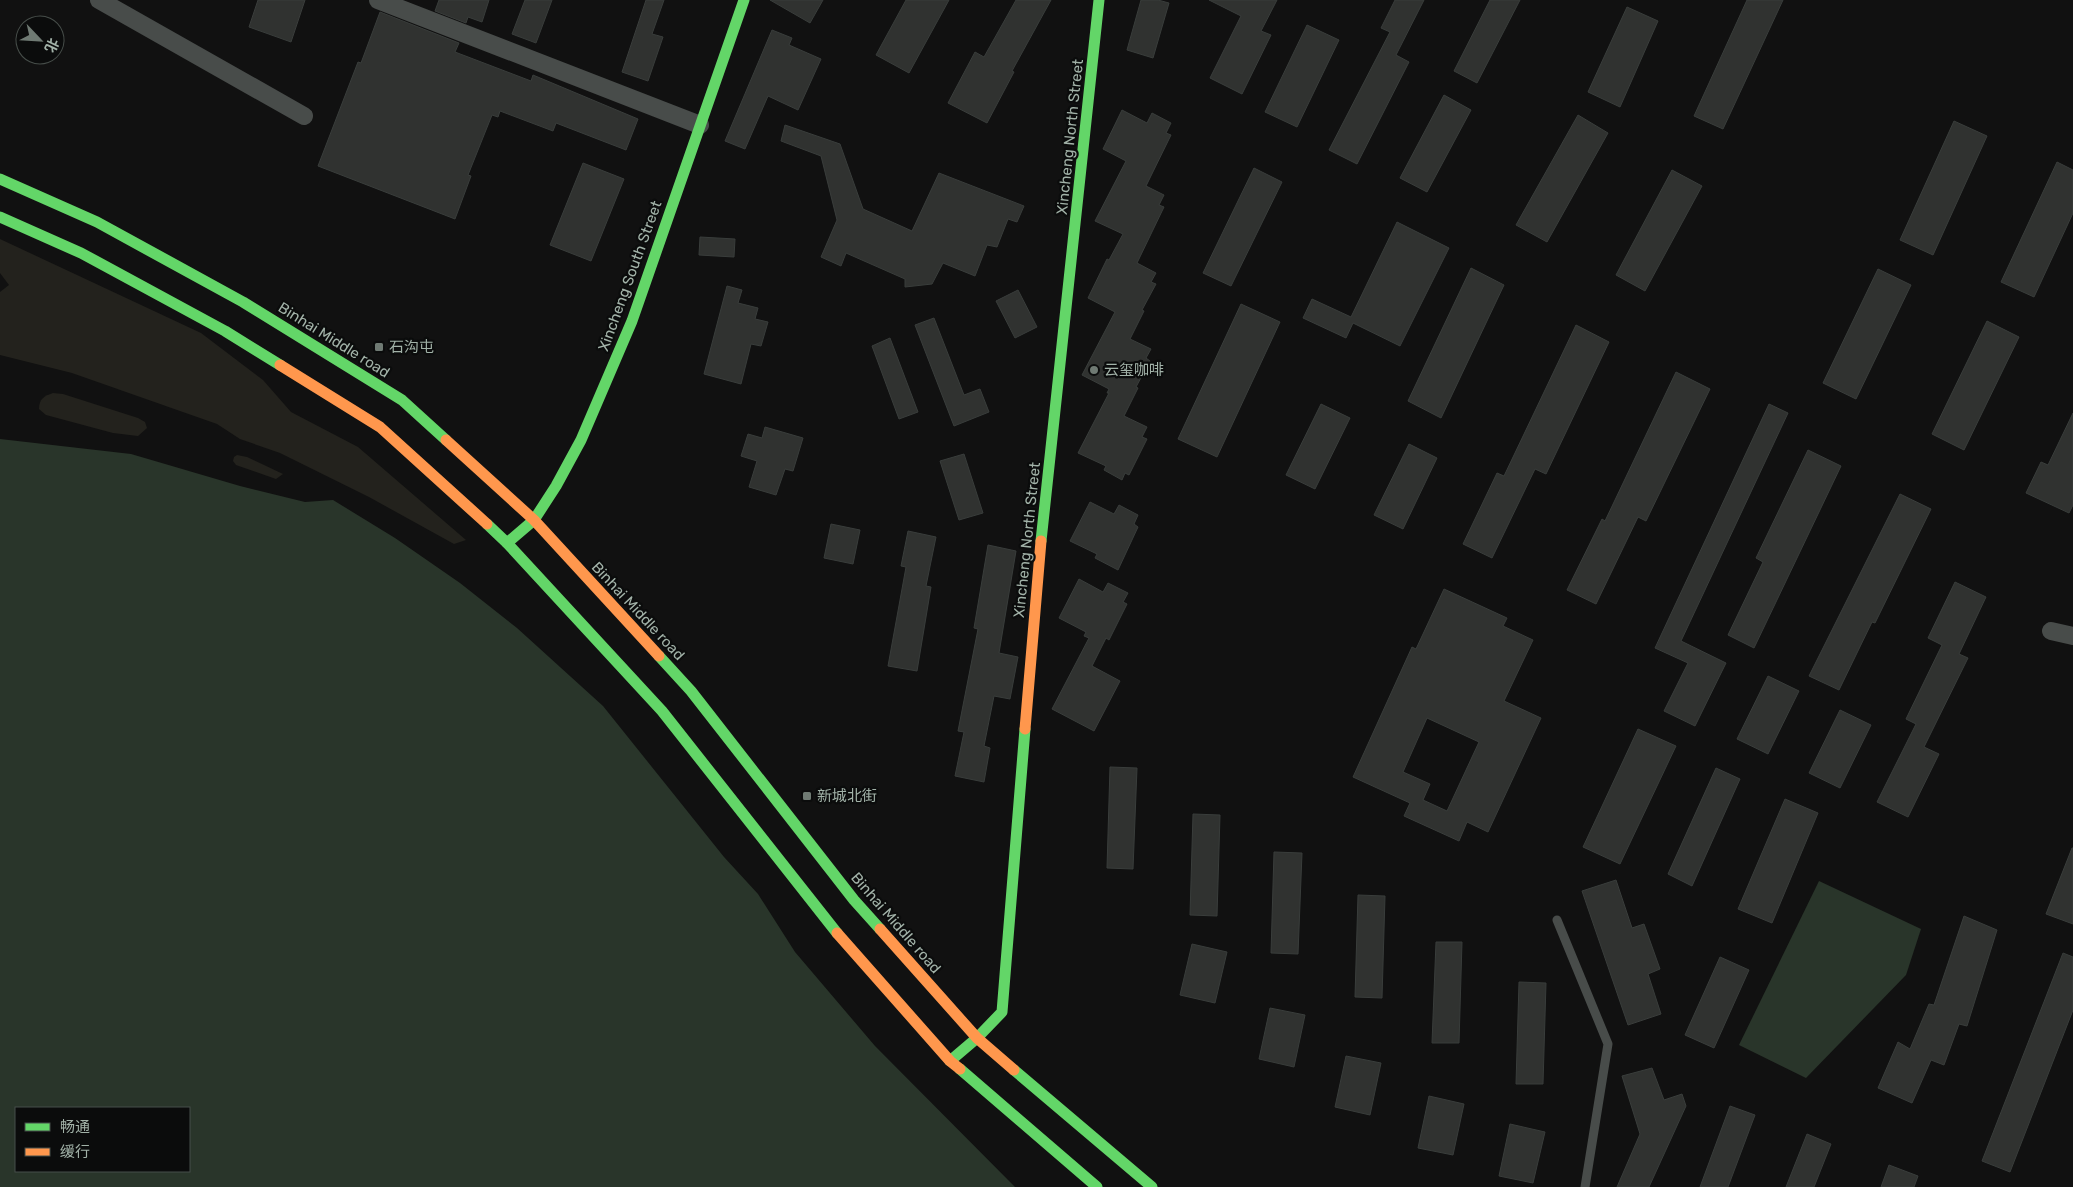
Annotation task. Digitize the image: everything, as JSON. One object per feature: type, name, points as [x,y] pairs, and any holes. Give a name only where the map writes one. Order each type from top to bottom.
[{"type":"main road","name":"Xincheng South Street","points":[[507,543],[534,520],[556,486],[581,440],[632,321],[744,0]]},
{"type":"main road","name":"Xincheng North Street","points":[[950,1062],[1002,1012],[1040,554],[1099,0]]},
{"type":"main road","name":"Binhai Middle road","points":[[0,179],[97,222],[235,297],[402,400],[534,520],[691,691],[854,900],[977,1038],[1152,1187]]},
{"type":"main road","points":[[0,217],[81,253],[225,331],[380,427],[507,543],[662,711],[825,920],[950,1062],[1097,1187]]},
{"type":"street","points":[[99,0],[304,116]]},
{"type":"street","points":[[378,0],[700,125]]},
{"type":"street","points":[[2051,631],[2073,636]]},
{"type":"lane","points":[[1557,920],[1608,1044],[1585,1187]]},
{"type":"shaded area","points":[[0,239],[201,333],[263,380],[291,412],[358,447],[466,540],[454,544],[369,497],[280,453],[240,439],[217,424],[72,373],[0,355],[0,292],[9,285],[0,273]]},
{"type":"shaded area","points":[[53,393],[63,394],[138,418],[145,422],[147,428],[138,436],[113,433],[46,415],[39,409],[40,403],[41,400]]},
{"type":"shaded area","points":[[0,439],[131,454],[240,486],[305,502],[333,500],[395,538],[460,583],[517,628],[603,706],[724,857],[758,894],[795,952],[875,1046],[1015,1187],[0,1187]]},
{"type":"shaded area","points":[[237,455],[247,457],[283,474],[276,479],[236,465],[233,461]]},
{"type":"shaded area","points":[[1819,881],[1921,929],[1906,975],[1806,1078],[1739,1045]]},
{"type":"building","points":[[258,0],[305,0],[291,42],[249,27]]},
{"type":"building","points":[[439,0],[489,0],[482,22],[468,17],[466,23],[435,11]]},
{"type":"building","points":[[525,0],[552,0],[536,43],[512,34]]},
{"type":"building","points":[[646,0],[664,0],[652,34],[663,37],[648,81],[622,72]]},
{"type":"building","points":[[770,0],[823,0],[810,23]]},
{"type":"building","points":[[906,0],[949,0],[909,73],[876,55]]},
{"type":"building","points":[[1016,0],[1051,0],[1012,71],[1014,72],[987,123],[948,103],[975,52],[984,57]]},
{"type":"building","points":[[1141,0],[1158,0],[1169,3],[1153,58],[1127,50]]},
{"type":"building","points":[[1209,0],[1277,0],[1261,31],[1271,35],[1242,94],[1210,78],[1241,16]]},
{"type":"building","points":[[1395,0],[1424,0],[1396,55],[1409,62],[1357,164],[1329,150],[1390,32],[1381,28]]},
{"type":"building","points":[[1490,0],[1520,0],[1477,83],[1454,71]]},
{"type":"building","points":[[1747,0],[1783,0],[1723,129],[1694,116]]},
{"type":"building","points":[[1627,7],[1658,21],[1620,107],[1588,92]]},
{"type":"building","points":[[380,12],[459,43],[455,52],[531,81],[533,75],[638,119],[626,150],[556,123],[553,131],[500,111],[498,117],[492,115],[468,175],[471,176],[455,219],[318,166],[358,62],[361,63]]},
{"type":"building","points":[[1307,25],[1339,40],[1297,127],[1265,112]]},
{"type":"building","points":[[772,30],[792,38],[789,45],[821,59],[798,110],[768,96],[745,149],[725,141]]},
{"type":"building","points":[[1444,95],[1471,110],[1427,192],[1400,178]]},
{"type":"building","points":[[1122,110],[1147,123],[1152,113],[1171,123],[1166,133],[1171,135],[1146,186],[1164,195],[1159,205],[1164,207],[1137,263],[1156,273],[1151,282],[1156,284],[1142,310],[1144,311],[1130,339],[1151,349],[1146,358],[1150,361],[1136,387],[1138,388],[1124,416],[1147,427],[1142,437],[1147,439],[1129,475],[1125,473],[1122,480],[1104,470],[1106,466],[1078,453],[1109,393],[1107,393],[1109,389],[1082,375],[1115,312],[1088,298],[1107,259],[1109,260],[1123,234],[1095,221],[1126,161],[1103,149]]},
{"type":"building","points":[[1578,115],[1608,133],[1547,242],[1516,225]]},
{"type":"building","points":[[1954,121],[1987,136],[1933,255],[1900,240]]},
{"type":"building","points":[[785,125],[840,144],[863,209],[912,231],[939,173],[1024,206],[1017,222],[1008,219],[997,247],[987,245],[975,276],[943,263],[932,284],[905,287],[905,279],[846,253],[841,266],[821,257],[837,220],[821,156],[781,141]]},
{"type":"building","points":[[2057,162],[2073,170],[2073,213],[2034,297],[2001,282]]},
{"type":"building","points":[[583,163],[624,179],[591,261],[550,245]]},
{"type":"building","points":[[1254,168],[1282,182],[1231,286],[1203,273]]},
{"type":"building","points":[[1672,170],[1702,186],[1645,291],[1616,275]]},
{"type":"building","points":[[1397,222],[1449,248],[1400,346],[1353,323],[1346,338],[1303,318],[1312,299],[1351,317]]},
{"type":"building","points":[[700,237],[735,239],[734,257],[699,255]]},
{"type":"building","points":[[1471,268],[1504,285],[1441,418],[1408,401]]},
{"type":"building","points":[[1878,269],[1911,285],[1856,399],[1823,383]]},
{"type":"building","points":[[727,286],[742,290],[738,303],[758,308],[755,319],[768,322],[761,346],[751,344],[741,384],[704,374]]},
{"type":"building","points":[[1018,290],[1037,327],[1015,338],[996,301]]},
{"type":"building","points":[[1241,304],[1280,322],[1217,457],[1178,439]]},
{"type":"building","points":[[934,318],[964,395],[980,389],[989,412],[954,426],[915,325]]},
{"type":"building","points":[[1987,321],[2019,337],[1964,450],[1932,434]]},
{"type":"building","points":[[1576,325],[1609,342],[1546,474],[1535,469],[1492,558],[1463,544],[1497,473],[1504,476]]},
{"type":"building","points":[[890,338],[918,412],[899,419],[872,346]]},
{"type":"building","points":[[1676,372],[1710,389],[1646,521],[1638,517],[1596,604],[1567,590],[1602,519],[1605,521]]},
{"type":"building","points":[[1321,404],[1350,418],[1315,489],[1286,475]]},
{"type":"building","points":[[1769,404],[1788,413],[1681,641],[1726,663],[1695,726],[1664,711],[1688,663],[1655,648]]},
{"type":"building","points":[[2073,413],[2073,505],[2069,513],[2026,493],[2041,462],[2048,465]]},
{"type":"building","points":[[765,427],[803,438],[793,471],[785,469],[776,495],[749,487],[757,461],[741,456],[748,434],[762,438]]},
{"type":"building","points":[[1409,444],[1437,458],[1403,529],[1374,515]]},
{"type":"building","points":[[1808,450],[1841,466],[1754,648],[1728,635],[1763,562],[1756,558]]},
{"type":"building","points":[[964,454],[983,513],[959,520],[940,461]]},
{"type":"building","points":[[1900,494],[1931,509],[1875,623],[1872,622],[1839,690],[1809,676]]},
{"type":"building","points":[[1090,502],[1114,514],[1119,505],[1138,515],[1134,524],[1138,527],[1118,570],[1095,558],[1097,554],[1070,541]]},
{"type":"building","points":[[831,524],[860,530],[853,564],[824,558]]},
{"type":"building","points":[[908,531],[936,537],[926,586],[931,587],[917,671],[888,666],[906,567],[901,566]]},
{"type":"building","points":[[988,545],[1016,551],[999,653],[1018,657],[1010,699],[994,696],[984,746],[990,748],[984,782],[955,776],[964,732],[958,731],[978,629],[974,628]]},
{"type":"building","points":[[1079,579],[1103,592],[1108,583],[1128,593],[1123,602],[1127,604],[1109,640],[1106,638],[1092,666],[1120,681],[1094,731],[1052,709],[1089,638],[1084,636],[1086,632],[1059,618]]},
{"type":"building","points":[[1955,582],[1986,597],[1959,654],[1968,658],[1924,747],[1939,754],[1908,817],[1877,802],[1916,724],[1906,719],[1942,645],[1928,638]]},
{"type":"building","points":[[1444,589],[1507,618],[1503,626],[1533,640],[1504,701],[1541,718],[1488,832],[1467,822],[1459,841],[1404,816],[1410,803],[1353,777],[1412,647],[1416,649]],"holes":[[[1427,718],[1479,742],[1447,811],[1423,800],[1430,784],[1403,772]]]},
{"type":"building","points":[[1768,676],[1799,691],[1768,754],[1737,739]]},
{"type":"building","points":[[1840,710],[1871,725],[1840,788],[1809,773]]},
{"type":"building","points":[[1638,729],[1676,746],[1620,864],[1583,847]]},
{"type":"building","points":[[1110,767],[1137,768],[1133,869],[1107,868]]},
{"type":"building","points":[[1716,768],[1740,779],[1692,886],[1668,874]]},
{"type":"building","points":[[1785,799],[1818,813],[1772,923],[1738,909]]},
{"type":"building","points":[[1193,814],[1220,815],[1217,916],[1190,915]]},
{"type":"building","points":[[2073,848],[2073,924],[2046,914]]},
{"type":"building","points":[[1274,852],[1302,853],[1298,954],[1271,953]]},
{"type":"building","points":[[1616,880],[1632,928],[1644,924],[1660,969],[1648,974],[1661,1014],[1628,1025],[1582,891]]},
{"type":"building","points":[[1358,895],[1385,896],[1382,998],[1355,997]]},
{"type":"building","points":[[1964,916],[1997,930],[1967,1026],[1959,1024],[1944,1065],[1931,1060],[1912,1103],[1878,1088],[1898,1042],[1910,1049],[1929,1004],[1934,1005]]},
{"type":"building","points":[[1436,942],[1462,942],[1459,1043],[1432,1043]]},
{"type":"building","points":[[1192,944],[1227,952],[1215,1003],[1180,995]]},
{"type":"building","points":[[2063,953],[2073,957],[2073,1010],[2010,1172],[1982,1161]]},
{"type":"building","points":[[1720,957],[1749,970],[1714,1048],[1685,1035]]},
{"type":"building","points":[[1519,982],[1546,983],[1543,1084],[1516,1084]]},
{"type":"building","points":[[1270,1008],[1305,1015],[1294,1067],[1259,1059]]},
{"type":"building","points":[[1346,1056],[1381,1063],[1370,1115],[1335,1107]]},
{"type":"building","points":[[1652,1068],[1664,1100],[1682,1094],[1686,1106],[1649,1187],[1617,1187],[1640,1134],[1622,1076]]},
{"type":"building","points":[[1429,1096],[1464,1104],[1453,1155],[1418,1148]]},
{"type":"building","points":[[1730,1106],[1755,1115],[1728,1187],[1700,1187]]},
{"type":"building","points":[[1510,1124],[1545,1132],[1533,1183],[1499,1176]]},
{"type":"building","points":[[1807,1134],[1831,1144],[1814,1187],[1786,1187]]},
{"type":"building","points":[[1889,1165],[1918,1176],[1914,1187],[1881,1187]]},
{"type":"traffic: fast","points":[[507,543],[534,520],[556,486],[581,440],[632,321],[744,0]]},
{"type":"traffic: fast","points":[[1041,541],[1099,0]]},
{"type":"traffic: fast","points":[[0,179],[97,222],[243,302],[402,400],[446,440]]},
{"type":"traffic: fast","points":[[0,217],[81,253],[225,331],[280,365]]},
{"type":"traffic: fast","points":[[487,524],[507,543],[662,711],[837,933]]},
{"type":"traffic: fast","points":[[659,656],[691,691],[854,900],[880,929]]},
{"type":"traffic: fast","points":[[950,1061],[977,1038],[1002,1012],[1025,729]]},
{"type":"traffic: fast","points":[[960,1069],[1097,1187]]},
{"type":"traffic: fast","points":[[1014,1070],[1152,1187]]},
{"type":"traffic: slow","points":[[280,365],[380,427],[487,524]]},
{"type":"traffic: slow","points":[[446,440],[534,520],[659,656]]},
{"type":"traffic: slow","points":[[1025,729],[1041,541]]},
{"type":"traffic: slow","points":[[880,929],[977,1038],[1014,1070]]},
{"type":"traffic: slow","points":[[837,933],[950,1061],[960,1069]]},
{"type":"place","name":"石沟屯","points":[[379,347]]},
{"type":"place","name":"云玺咖啡","points":[[1094,370]]},
{"type":"place","name":"新城北街","points":[[807,796]]}]
